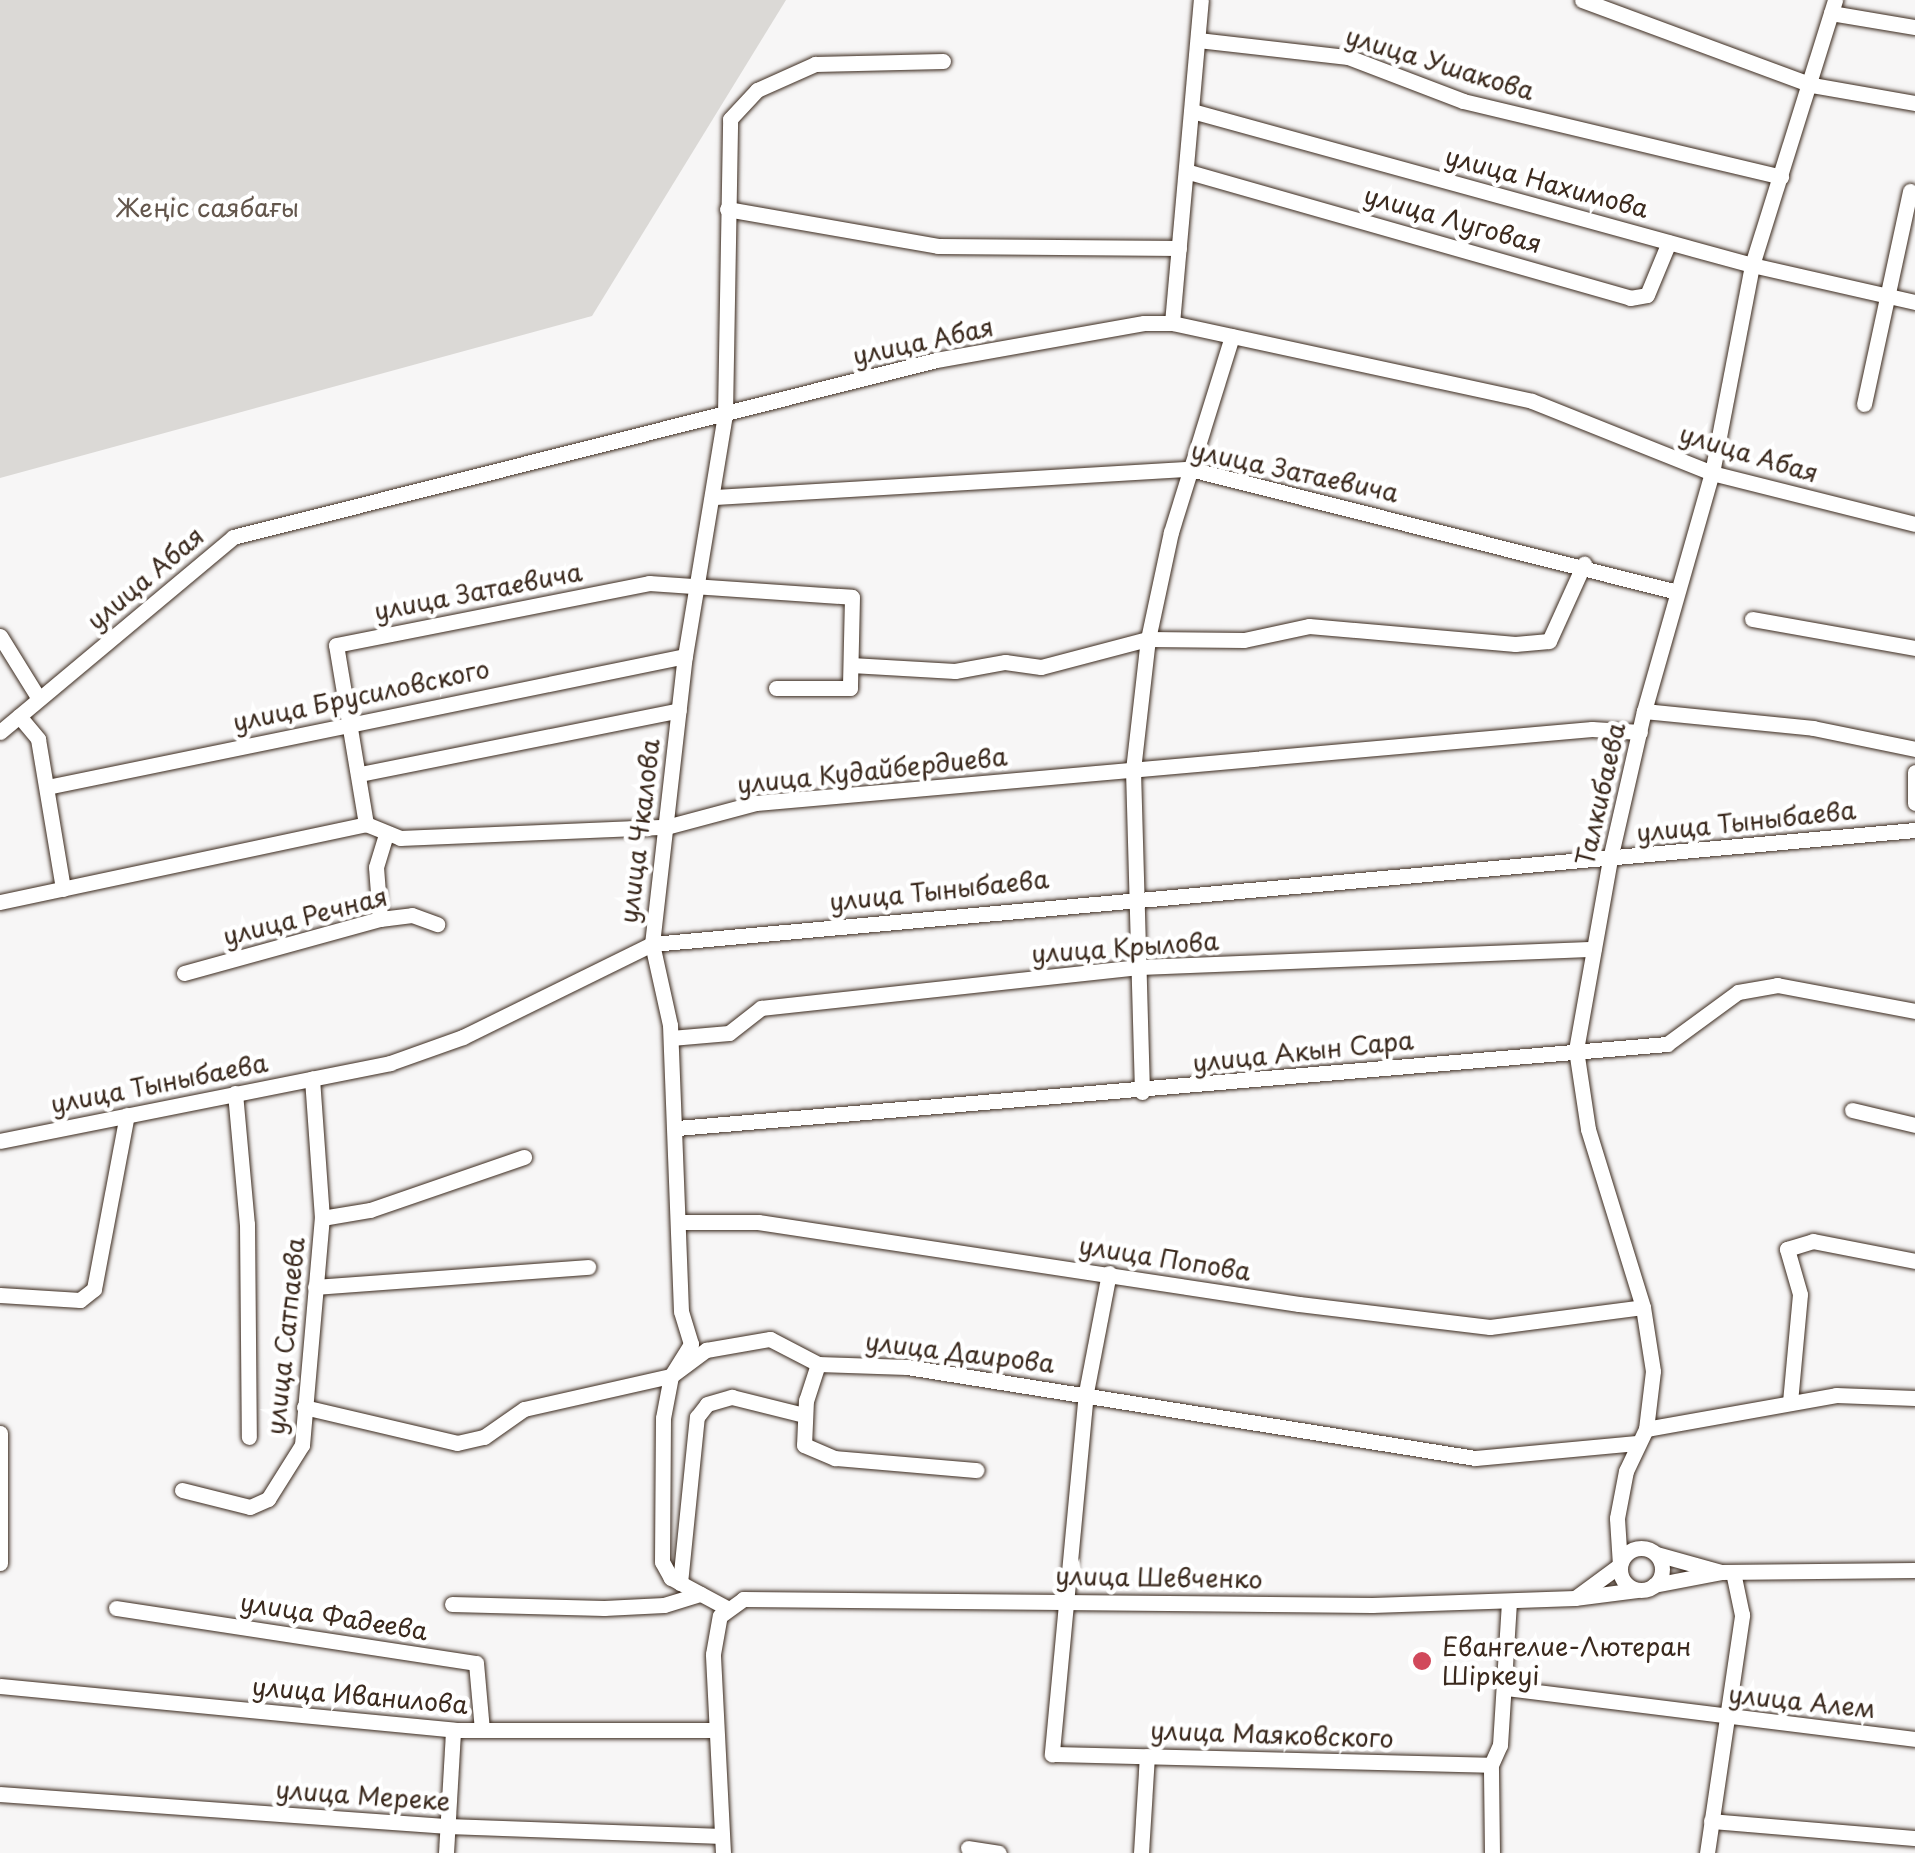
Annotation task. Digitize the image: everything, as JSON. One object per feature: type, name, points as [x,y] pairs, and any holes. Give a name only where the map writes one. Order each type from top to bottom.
[{"type":"street","points":[[1172,323],[1189,172],[1200,0]]},
{"type":"street","points":[[1582,0],[1812,85],[1915,104]]},
{"type":"street","points":[[1833,6],[1915,27]]},
{"type":"street","name":"Талкибаева","points":[[1620,1565],[1618,1518],[1642,1436],[1653,1370],[1643,1308],[1588,1129],[1576,1050],[1610,859],[1644,711],[1712,473],[1752,265],[1812,85],[1833,6]]},
{"type":"street","name":"улица Ушакова","points":[[1198,40],[1348,56],[1462,101],[1781,177]]},
{"type":"street","name":"улица Чкалова","points":[[680,1583],[662,1562],[663,1418],[672,1376],[690,1344],[681,1311],[671,1038],[652,944],[685,656],[725,414],[728,137],[735,110],[790,73],[840,59],[943,61]]},
{"type":"street","name":"улица Нахимова","points":[[1192,111],[1752,265],[1915,302]]},
{"type":"street","name":"улица Луговая","points":[[1189,172],[1630,298],[1647,295],[1669,242]]},
{"type":"street","points":[[1864,404],[1910,191]]},
{"type":"street","points":[[727,209],[938,246],[1179,248]]},
{"type":"street","name":"улица Абая","points":[[0,732],[234,537],[936,360],[1172,323],[1532,401],[1712,473],[1915,524]]},
{"type":"street","points":[[1142,1092],[1140,896],[1133,770],[1148,639],[1190,468],[1232,336]]},
{"type":"street","name":"улица Затаевича","points":[[714,497],[1190,468],[1584,564],[1677,592]]},
{"type":"street","points":[[851,665],[955,671],[1005,662],[1041,667],[1148,639],[1244,640],[1309,626],[1514,644],[1549,640],[1584,564]]},
{"type":"street","name":"улица Затаевича","points":[[348,721],[333,654],[336,644],[648,583],[698,584]]},
{"type":"street","points":[[698,584],[852,597],[850,688],[776,688]]},
{"type":"street","points":[[1752,619],[1915,648]]},
{"type":"street","points":[[1,640],[38,700]]},
{"type":"street","name":"улица Брусиловского","points":[[47,786],[348,721],[685,656]]},
{"type":"street","points":[[360,774],[679,710]]},
{"type":"street","points":[[1644,711],[1813,728],[1915,750]]},
{"type":"street","points":[[19,716],[38,738],[63,889]]},
{"type":"street","points":[[348,721],[366,824]]},
{"type":"street","name":"улица Кудайбердиева","points":[[385,837],[666,826],[756,803],[1592,729],[1640,732]]},
{"type":"street","points":[[1915,772],[1915,803]]},
{"type":"street","points":[[0,902],[366,824],[385,837],[376,866],[380,919]]},
{"type":"street","name":"улица Тыныбаева","points":[[0,1141],[390,1063],[463,1037],[652,944],[1140,896],[1610,859],[1915,830]]},
{"type":"street","name":"улица Речная","points":[[184,973],[380,919],[412,915],[437,924]]},
{"type":"street","name":"улица Крылова","points":[[671,1038],[729,1033],[761,1008],[1141,967],[1594,949]]},
{"type":"street","name":"улица Акын Сара","points":[[677,1128],[1142,1092],[1667,1044],[1738,992],[1777,986],[1915,1011]]},
{"type":"street","name":"улица Сатпаева","points":[[182,1490],[250,1507],[268,1499],[302,1445],[322,1218],[312,1078]]},
{"type":"street","name":"улица Сатпаева","points":[[235,1093],[247,1224],[249,1437]]},
{"type":"street","points":[[1852,1110],[1915,1125]]},
{"type":"street","points":[[0,1295],[80,1300],[94,1289],[127,1115]]},
{"type":"street","points":[[322,1218],[370,1210],[524,1157]]},
{"type":"street","name":"улица Попова","points":[[680,1222],[758,1222],[1490,1326],[1643,1308]]},
{"type":"street","points":[[1790,1402],[1800,1294],[1788,1249],[1813,1242],[1915,1262]]},
{"type":"street","points":[[315,1288],[588,1268]]},
{"type":"street","points":[[1064,1601],[1086,1392],[1109,1273]]},
{"type":"street","name":"улица Даирова","points":[[304,1407],[457,1443],[484,1436],[524,1410],[672,1376],[706,1350],[770,1339],[818,1364],[907,1367],[1086,1392],[1475,1458],[1642,1436],[1836,1395],[1915,1398]]},
{"type":"street","points":[[818,1364],[804,1415],[804,1445],[817,1454],[976,1470]]},
{"type":"street","points":[[722,1845],[713,1654],[716,1628],[728,1608],[680,1583],[697,1417],[708,1404],[732,1397],[804,1415]]},
{"type":"street","points":[[0,1433],[0,1563]]},
{"type":"street","points":[[1618,1518],[1662,1567],[1654,1585]]},
{"type":"street","points":[[1575,1598],[1620,1565],[1625,1554],[1649,1551],[1727,1572]]},
{"type":"street","points":[[1620,1565],[1626,1584],[1638,1590],[1727,1572],[1915,1570]]},
{"type":"street","points":[[1707,1853],[1742,1615],[1727,1572]]},
{"type":"street","name":"улица Шевченко","points":[[728,1608],[743,1599],[1508,1601],[1638,1590]]},
{"type":"street","points":[[452,1604],[604,1608],[664,1605],[700,1594]]},
{"type":"street","name":"улица Маяковского","points":[[1064,1601],[1052,1754],[1490,1765]]},
{"type":"street","points":[[1492,1853],[1490,1765],[1500,1746],[1508,1601]]},
{"type":"street","name":"улица Фадеева","points":[[116,1608],[476,1663],[482,1730]]},
{"type":"street","name":"улица Иванилова","points":[[0,1686],[453,1730],[716,1730]]},
{"type":"street","name":"улица Алем","points":[[1506,1688],[1729,1719],[1915,1738]]},
{"type":"street","points":[[446,1853],[453,1730]]},
{"type":"street","points":[[1141,1853],[1147,1756]]},
{"type":"street","name":"улица Мереке","points":[[0,1794],[722,1845]]},
{"type":"street","points":[[1711,1821],[1915,1838]]},
{"type":"street","points":[[968,1848],[999,1853]]},
{"type":"green space","name":"Жеңіс саябағы","points":[[0,0],[786,0],[592,316],[0,478]]},
{"type":"place","name":"Евангелие-Лютеран Шіркеуі","points":[[1422,1661]]}]
